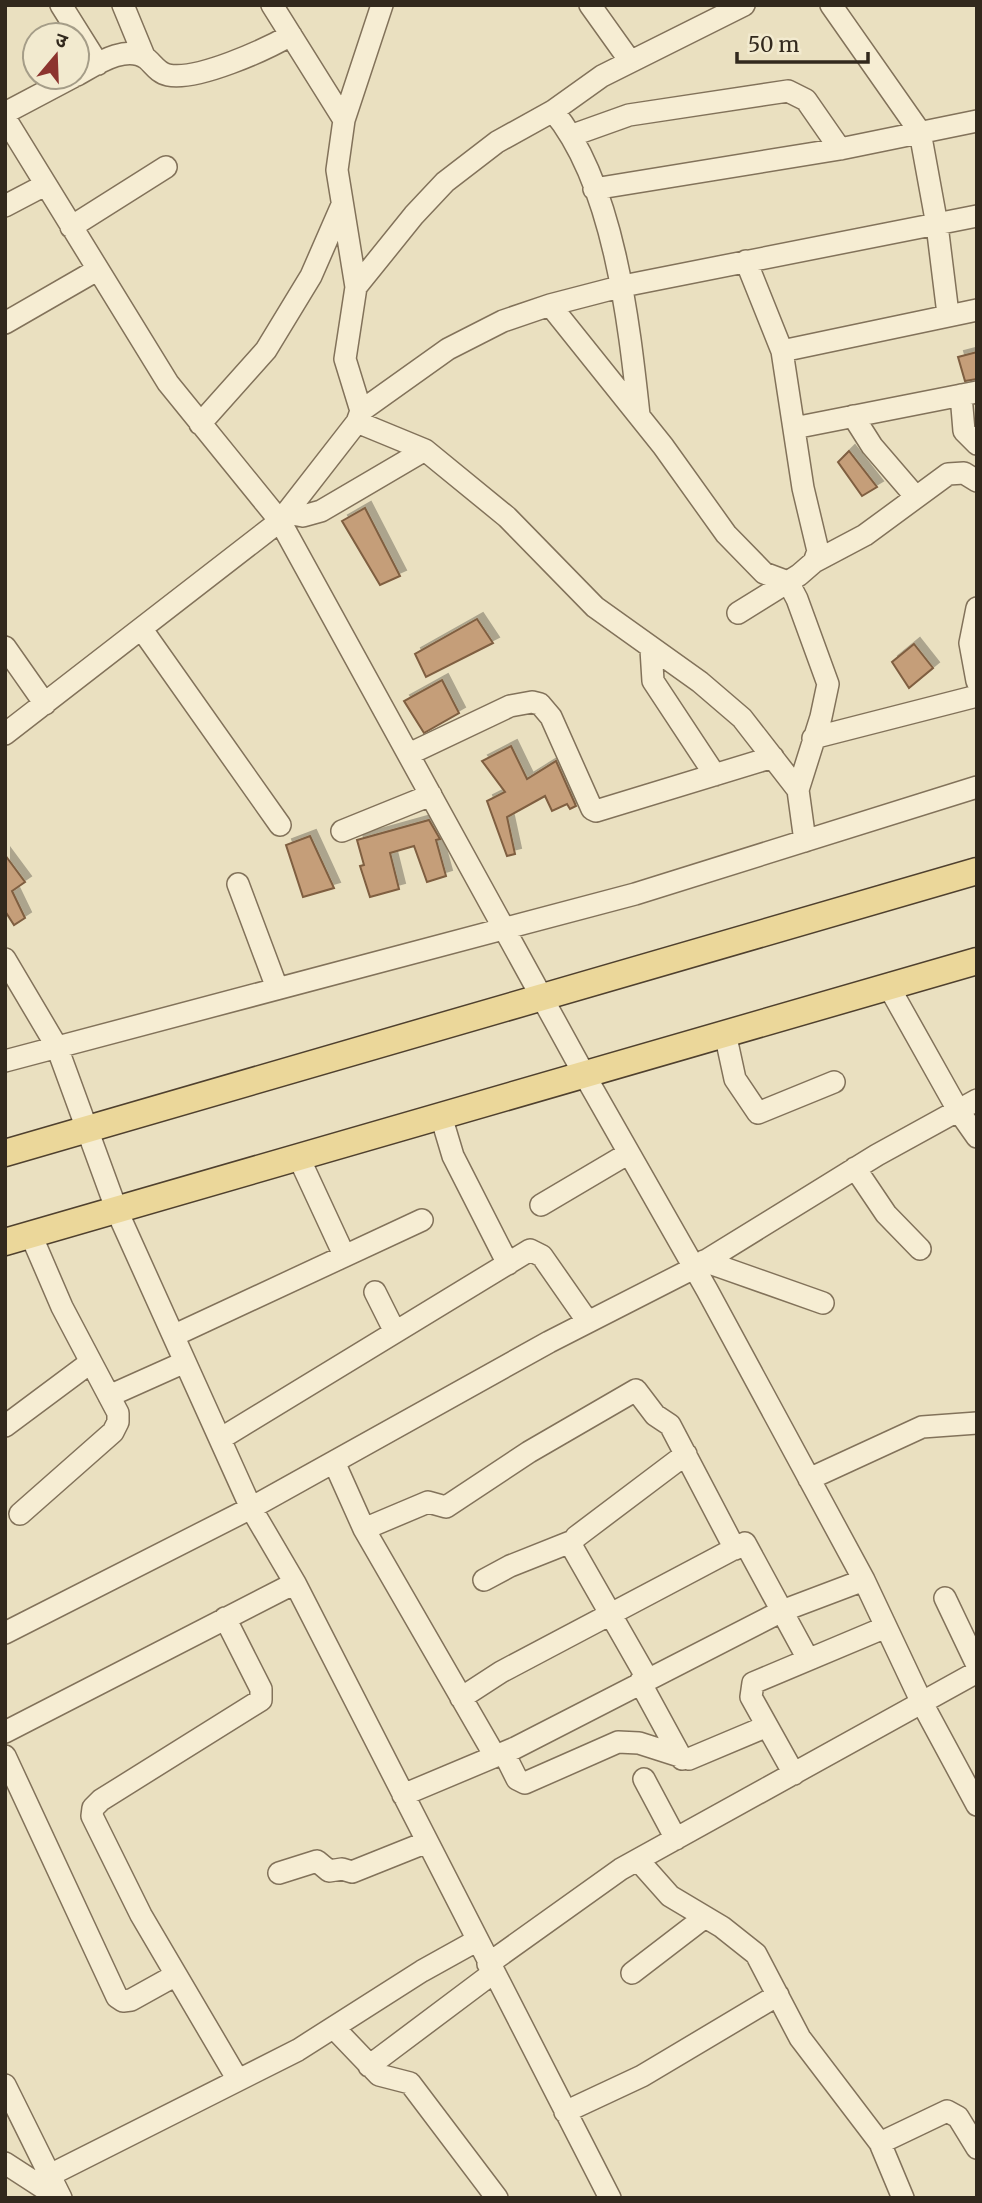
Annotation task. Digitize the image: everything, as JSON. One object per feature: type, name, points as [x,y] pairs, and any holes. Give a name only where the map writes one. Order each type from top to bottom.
[{"type":"main road","points":[[5,1153],[977,871]]},
{"type":"main road","points":[[5,1242],[977,961]]},
{"type":"street","points":[[61,5],[98,64]]},
{"type":"street","points":[[123,5],[144,56],[160,73],[180,75],[243,60],[291,35]]},
{"type":"street","points":[[272,5],[344,120]]},
{"type":"street","points":[[382,5],[344,120],[337,170],[356,287],[345,359],[359,416],[425,450],[507,517],[595,607],[650,649],[700,682],[742,718],[798,790]]},
{"type":"street","points":[[590,5],[630,61]]},
{"type":"street","points":[[831,5],[920,132],[937,225],[948,314]]},
{"type":"street","points":[[356,287],[445,181],[497,142],[553,111],[602,76],[733,8]]},
{"type":"street","points":[[91,68],[120,55],[134,53],[144,56]]},
{"type":"street","points":[[5,113],[47,91]]},
{"type":"street","points":[[573,135],[629,115],[788,91],[806,100],[840,149]]},
{"type":"street","points":[[553,111],[573,135],[594,189],[623,286],[639,415]]},
{"type":"street","points":[[5,118],[168,383],[200,424],[284,517],[431,795],[584,1074],[629,1153],[699,1265],[864,1580],[922,1703],[977,1805]]},
{"type":"street","points":[[594,189],[840,149],[977,121]]},
{"type":"street","points":[[71,227],[166,167]]},
{"type":"street","points":[[5,206],[45,185]]},
{"type":"street","points":[[200,424],[266,350],[311,276],[342,205]]},
{"type":"street","points":[[5,734],[143,631],[284,517],[359,416],[448,349],[503,321],[550,305],[623,286],[977,216]]},
{"type":"street","points":[[746,261],[782,351],[803,488],[818,541],[814,562]]},
{"type":"street","points":[[5,323],[97,270]]},
{"type":"street","points":[[550,305],[639,415],[726,534],[764,573],[788,582],[805,618],[828,684],[798,790],[805,841]]},
{"type":"street","points":[[782,351],[977,310]]},
{"type":"street","points":[[794,428],[969,393],[964,430],[977,444]]},
{"type":"street","points":[[853,416],[872,446],[915,496]]},
{"type":"street","points":[[284,517],[321,511],[425,450]]},
{"type":"street","points":[[738,613],[788,582],[814,562],[875,528],[935,481],[956,472],[964,473],[977,481]]},
{"type":"street","points":[[977,608],[970,643],[977,681]]},
{"type":"street","points":[[143,631],[280,825]]},
{"type":"street","points":[[5,647],[45,704]]},
{"type":"street","points":[[650,649],[653,681],[715,775]]},
{"type":"street","points":[[813,738],[977,696]]},
{"type":"street","points":[[409,754],[510,706],[532,702],[540,704],[551,718],[593,810],[773,757]]},
{"type":"street","points":[[5,1061],[635,894],[977,787]]},
{"type":"street","points":[[342,831],[431,795]]},
{"type":"street","points":[[238,884],[277,988]]},
{"type":"street","points":[[5,959],[57,1047],[117,1210],[251,1508],[295,1583],[610,2198]]},
{"type":"street","points":[[889,987],[967,1105],[977,1138]]},
{"type":"street","points":[[725,1033],[735,1079],[758,1113],[834,1082]]},
{"type":"street","points":[[5,1633],[251,1508],[588,1322],[699,1265],[855,1168],[967,1105]]},
{"type":"street","points":[[441,1116],[453,1156],[508,1264]]},
{"type":"street","points":[[541,1205],[629,1153]]},
{"type":"street","points":[[299,1158],[344,1255]]},
{"type":"street","points":[[855,1168],[886,1214],[920,1249]]},
{"type":"street","points":[[175,1335],[422,1220]]},
{"type":"street","points":[[20,1514],[113,1432],[118,1422],[118,1413],[62,1307],[31,1235]]},
{"type":"street","points":[[220,1439],[530,1250],[539,1253],[588,1322]]},
{"type":"street","points":[[699,1265],[823,1303]]},
{"type":"street","points":[[374,1292],[395,1332]]},
{"type":"street","points":[[5,1426],[91,1362]]},
{"type":"street","points":[[109,1396],[185,1362]]},
{"type":"street","points":[[364,1529],[428,1502],[446,1507],[529,1452],[633,1390],[638,1391],[655,1415],[670,1425],[735,1549]]},
{"type":"street","points":[[809,1479],[922,1427],[974,1427]]},
{"type":"street","points":[[484,1580],[510,1566],[573,1541],[686,1454]]},
{"type":"street","points":[[334,1462],[364,1529],[461,1698],[517,1779],[525,1783],[618,1742],[639,1743],[682,1759],[701,1756],[765,1727]]},
{"type":"street","points":[[573,1541],[574,1555],[610,1614],[682,1759]]},
{"type":"street","points":[[461,1698],[501,1672],[745,1544],[808,1659]]},
{"type":"street","points":[[403,1795],[499,1754],[782,1611],[864,1580]]},
{"type":"street","points":[[5,1732],[295,1583]]},
{"type":"street","points":[[945,1598],[977,1665]]},
{"type":"street","points":[[225,1618],[261,1689],[261,1700],[101,1800],[92,1812],[141,1915],[238,2080]]},
{"type":"street","points":[[794,1774],[765,1727],[751,1696],[753,1683],[886,1627]]},
{"type":"street","points":[[369,2066],[490,1968],[638,1860],[977,1672]]},
{"type":"street","points":[[5,1756],[117,1997],[123,2001],[131,2000],[176,1975]]},
{"type":"street","points":[[644,1779],[676,1839]]},
{"type":"street","points":[[279,1873],[315,1861],[330,1871],[342,1869],[352,1872],[427,1842]]},
{"type":"street","points":[[638,1860],[670,1896],[705,1917],[756,1954],[800,2038],[880,2143],[903,2198]]},
{"type":"street","points":[[632,1973],[705,1917]]},
{"type":"street","points":[[50,2175],[334,2028],[400,1984],[477,1941]]},
{"type":"street","points":[[565,2112],[642,2076],[778,1995]]},
{"type":"street","points":[[334,2028],[381,2077],[404,2080],[414,2086],[498,2198]]},
{"type":"street","points":[[5,2085],[60,2198]]},
{"type":"street","points":[[880,2143],[947,2111],[958,2117],[977,2148]]},
{"type":"street","points":[[5,2163],[60,2198]]},
{"type":"building","points":[[977,352],[977,379],[965,381],[958,357]]},
{"type":"building","points":[[849,451],[877,487],[862,496],[838,462]]},
{"type":"building","points":[[365,508],[400,576],[380,585],[342,521]]},
{"type":"building","points":[[477,619],[493,643],[426,677],[415,654]]},
{"type":"building","points":[[914,644],[933,668],[909,688],[892,662]]},
{"type":"building","points":[[442,680],[459,713],[424,733],[404,701]]},
{"type":"building","points":[[511,746],[527,779],[556,761],[576,806],[570,809],[567,804],[552,811],[545,796],[507,817],[515,854],[507,856],[487,801],[505,792],[482,761]]},
{"type":"building","points":[[429,820],[440,839],[436,840],[446,876],[427,882],[414,846],[390,853],[399,889],[370,897],[360,866],[364,865],[357,840]]},
{"type":"building","points":[[310,836],[334,888],[303,897],[286,845]]},
{"type":"building","points":[[5,855],[25,882],[12,891],[25,918],[14,925],[5,911]]}]
